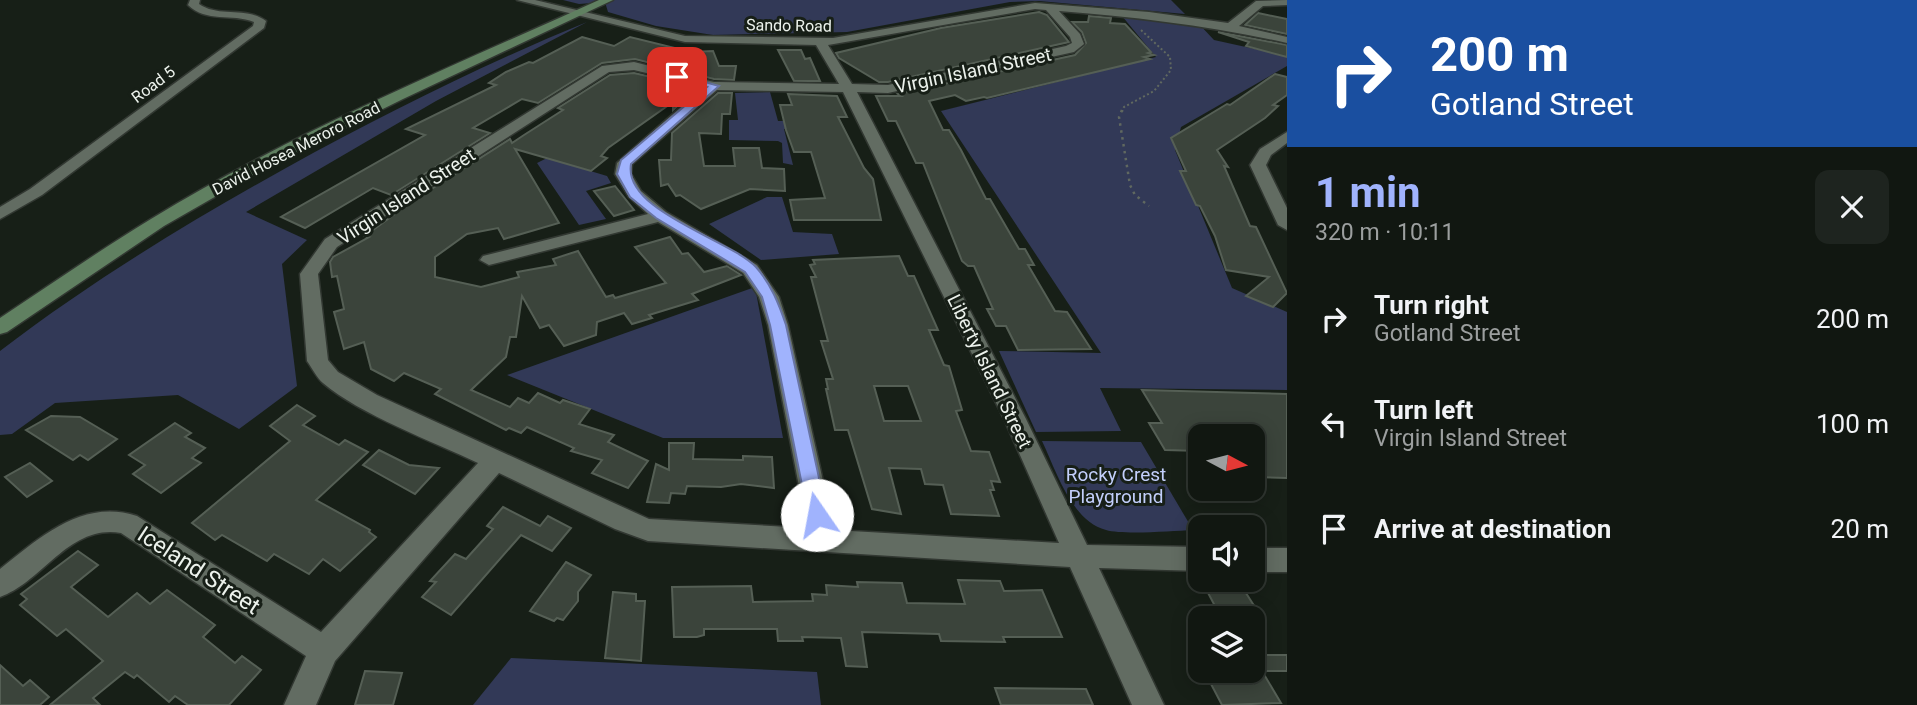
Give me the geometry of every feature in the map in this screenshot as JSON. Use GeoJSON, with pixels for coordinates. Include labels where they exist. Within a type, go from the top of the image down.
{"type":"FeatureCollection","features":[{"type":"Feature","properties":{"kind":"main road","name":"David Hosea Meroro Road"},"geometry":{"type":"LineString","coordinates":[[0,327],[158,222],[267,161],[398,96],[608,0]]}},
{"type":"Feature","properties":{"kind":"street","name":"Road 5"},"geometry":{"type":"LineString","coordinates":[[0,214],[36,192],[258,28],[260,21],[253,17],[207,13],[193,5],[195,0]]}},
{"type":"Feature","properties":{"kind":"street","name":"Sando Road"},"geometry":{"type":"LineString","coordinates":[[522,0],[673,38],[821,43],[849,41],[1021,8],[1049,6],[1149,15],[1230,27],[1287,40]]}},
{"type":"Feature","properties":{"kind":"street"},"geometry":{"type":"LineString","coordinates":[[1230,27],[1260,3],[1287,2]]}},
{"type":"Feature","properties":{"kind":"street","name":"Virgin Island Street"},"geometry":{"type":"LineString","coordinates":[[1049,6],[1076,36],[1078,44],[1070,49],[888,89],[714,86],[634,66],[606,69],[338,237],[321,255],[309,274],[317,362],[330,377],[369,401],[648,530],[1077,556],[1188,559]]}},
{"type":"Feature","properties":{"kind":"street","name":"Liberty Island Street"},"geometry":{"type":"LineString","coordinates":[[821,43],[849,90],[1015,419],[1148,705]]}},
{"type":"Feature","properties":{"kind":"street"},"geometry":{"type":"LineString","coordinates":[[714,86],[625,163],[623,174],[627,184],[660,216],[750,269],[769,297],[778,325],[823,542]]}},
{"type":"Feature","properties":{"kind":"street"},"geometry":{"type":"LineString","coordinates":[[1287,136],[1265,152],[1258,165],[1287,225]]}},
{"type":"Feature","properties":{"kind":"street"},"geometry":{"type":"LineString","coordinates":[[489,260],[660,216]]}},
{"type":"Feature","properties":{"kind":"street"},"geometry":{"type":"LineString","coordinates":[[300,705],[324,651],[496,460]]}},
{"type":"Feature","properties":{"kind":"street","name":"Iceland Street"},"geometry":{"type":"LineString","coordinates":[[0,585],[61,540],[82,528],[98,521],[116,522],[136,528],[324,651]]}},
{"type":"Feature","properties":{"kind":"street"},"geometry":{"type":"LineString","coordinates":[[1265,560],[1287,560]]}},
{"type":"Feature","properties":{"kind":"path"},"geometry":{"type":"LineString","coordinates":[[1149,15],[1135,21],[1136,25],[1170,57],[1171,70],[1154,91],[1125,107],[1119,117],[1130,185],[1135,195],[1149,206]]}},
{"type":"Feature","properties":{"kind":"green space"},"geometry":{"type":"Polygon","coordinates":[[[563,0],[1171,0],[1185,14],[1039,1],[1010,2],[847,32],[713,35],[656,26],[608,12],[605,2],[579,4],[563,0]]]}},
{"type":"Feature","properties":{"kind":"green space"},"geometry":{"type":"Polygon","coordinates":[[[1122,16],[1198,23],[1214,40],[1287,56],[1287,66],[1181,127],[1175,150],[1232,288],[1287,312],[1287,390],[1100,388],[1121,431],[1036,432],[999,351],[1101,353],[941,111],[1156,57],[1122,16]]]}},
{"type":"Feature","properties":{"kind":"green space"},"geometry":{"type":"Polygon","coordinates":[[[587,22],[436,101],[246,212],[307,240],[282,264],[297,386],[239,429],[178,395],[55,403],[12,434],[0,435],[0,351],[69,301],[176,232],[323,148],[472,72],[587,22]]]}},
{"type":"Feature","properties":{"kind":"green space"},"geometry":{"type":"Polygon","coordinates":[[[770,92],[778,121],[793,121],[796,128],[784,129],[793,165],[783,163],[782,143],[778,141],[729,140],[729,120],[738,120],[735,93],[770,92]]]}},
{"type":"Feature","properties":{"kind":"green space"},"geometry":{"type":"Polygon","coordinates":[[[547,158],[607,176],[611,183],[586,191],[606,219],[579,225],[537,163],[547,158]]]}},
{"type":"Feature","properties":{"kind":"green space"},"geometry":{"type":"Polygon","coordinates":[[[767,197],[782,197],[793,232],[832,234],[839,254],[761,260],[709,224],[767,197]]]}},
{"type":"Feature","properties":{"kind":"green space"},"geometry":{"type":"Polygon","coordinates":[[[755,287],[783,438],[663,438],[507,375],[755,287]]]}},
{"type":"Feature","properties":{"kind":"green space","name":"Rocky Crest Playground"},"geometry":{"type":"Polygon","coordinates":[[[1042,441],[1141,442],[1188,522],[1188,530],[1106,530],[1083,516],[1059,480],[1042,441]]]}},
{"type":"Feature","properties":{"kind":"green space"},"geometry":{"type":"Polygon","coordinates":[[[511,658],[817,672],[821,705],[473,705],[511,658]]]}},
{"type":"Feature","properties":{"kind":"building"},"geometry":{"type":"Polygon","coordinates":[[[1039,12],[1047,15],[1069,42],[888,82],[879,82],[839,58],[836,53],[941,28],[1039,12]]]}},
{"type":"Feature","properties":{"kind":"building"},"geometry":{"type":"Polygon","coordinates":[[[1258,13],[1287,19],[1287,34],[1245,25],[1258,13]]]}},
{"type":"Feature","properties":{"kind":"building"},"geometry":{"type":"Polygon","coordinates":[[[1089,16],[1111,18],[1110,23],[1125,24],[1151,52],[1148,53],[1154,55],[1144,57],[1150,59],[987,98],[966,101],[955,95],[929,101],[943,130],[949,130],[961,150],[986,199],[990,199],[1019,249],[1025,249],[1034,265],[1028,265],[1055,311],[1067,312],[1091,349],[1018,350],[1006,326],[996,326],[987,309],[993,309],[974,266],[968,266],[962,261],[923,163],[916,163],[896,121],[888,121],[876,96],[901,96],[898,94],[1075,55],[1086,43],[1082,32],[1072,22],[1088,22],[1089,16]]]}},
{"type":"Feature","properties":{"kind":"building"},"geometry":{"type":"Polygon","coordinates":[[[1218,32],[1287,45],[1287,57],[1246,46],[1249,42],[1218,32]]]}},
{"type":"Feature","properties":{"kind":"building"},"geometry":{"type":"Polygon","coordinates":[[[582,37],[614,46],[630,37],[691,52],[713,51],[719,66],[736,66],[734,80],[714,79],[635,59],[602,63],[538,103],[522,99],[473,128],[490,133],[391,195],[373,188],[305,228],[281,217],[425,135],[406,129],[496,85],[489,83],[506,72],[529,62],[533,63],[582,37]]]}},
{"type":"Feature","properties":{"kind":"building"},"geometry":{"type":"Polygon","coordinates":[[[778,50],[801,50],[805,59],[810,58],[820,81],[794,81],[778,50]]]}},
{"type":"Feature","properties":{"kind":"building"},"geometry":{"type":"Polygon","coordinates":[[[634,73],[698,88],[673,110],[673,102],[608,148],[601,156],[607,158],[591,171],[515,149],[559,223],[504,239],[498,228],[467,234],[435,257],[435,277],[481,287],[519,277],[517,272],[556,265],[553,259],[578,251],[606,297],[613,295],[615,298],[666,283],[635,247],[670,237],[682,254],[688,253],[704,272],[727,266],[741,275],[692,294],[698,300],[649,315],[652,318],[632,324],[624,313],[597,322],[596,335],[564,346],[549,325],[540,328],[522,296],[516,337],[510,337],[506,357],[471,390],[510,407],[518,398],[529,403],[538,393],[560,403],[563,400],[590,409],[579,424],[614,435],[608,442],[648,461],[628,488],[592,473],[602,460],[571,451],[574,448],[527,427],[521,433],[509,428],[506,430],[435,394],[441,389],[404,373],[394,381],[371,369],[364,342],[344,349],[334,312],[344,309],[337,276],[332,277],[330,262],[333,257],[369,237],[365,236],[411,202],[510,139],[512,143],[563,110],[558,108],[610,75],[634,73]]]}},
{"type":"Feature","properties":{"kind":"building"},"geometry":{"type":"Polygon","coordinates":[[[1275,74],[1287,77],[1287,95],[1273,105],[1278,106],[1265,118],[1217,150],[1228,167],[1224,166],[1250,226],[1256,227],[1287,293],[1273,307],[1246,296],[1269,277],[1226,270],[1215,236],[1180,171],[1186,171],[1171,138],[1227,104],[1230,105],[1275,74]]]}},
{"type":"Feature","properties":{"kind":"building"},"geometry":{"type":"Polygon","coordinates":[[[718,93],[732,93],[730,114],[722,114],[721,134],[699,133],[704,166],[735,166],[733,148],[759,148],[762,168],[784,169],[785,191],[750,189],[701,209],[680,195],[676,196],[668,184],[661,186],[659,160],[671,160],[672,133],[718,93]]]}},
{"type":"Feature","properties":{"kind":"building"},"geometry":{"type":"Polygon","coordinates":[[[788,94],[837,96],[847,117],[838,117],[864,168],[873,179],[881,220],[794,220],[790,200],[825,198],[811,152],[794,152],[786,130],[780,105],[792,105],[788,94]]]}},
{"type":"Feature","properties":{"kind":"building"},"geometry":{"type":"Polygon","coordinates":[[[615,186],[634,210],[614,216],[594,191],[615,186]]]}},
{"type":"Feature","properties":{"kind":"building"},"geometry":{"type":"Polygon","coordinates":[[[899,256],[908,276],[914,276],[938,330],[929,330],[944,365],[949,366],[962,410],[956,411],[971,451],[989,452],[1000,482],[991,481],[994,490],[990,490],[999,516],[951,514],[943,485],[925,484],[921,469],[889,468],[901,514],[872,509],[848,430],[835,430],[826,389],[826,379],[833,379],[821,341],[828,341],[811,277],[816,277],[810,265],[815,264],[813,260],[899,256]],[[874,386],[884,421],[921,421],[908,386],[874,386]]]}},
{"type":"Feature","properties":{"kind":"building"},"geometry":{"type":"Polygon","coordinates":[[[1142,390],[1287,394],[1287,478],[1265,477],[1265,424],[1188,424],[1188,451],[1165,450],[1149,423],[1162,423],[1142,390]]]}},
{"type":"Feature","properties":{"kind":"building"},"geometry":{"type":"Polygon","coordinates":[[[297,405],[315,416],[303,425],[339,445],[345,440],[368,452],[316,500],[370,530],[376,537],[340,571],[323,559],[309,574],[274,554],[267,561],[222,535],[215,540],[192,523],[290,441],[270,426],[297,405]]]}},
{"type":"Feature","properties":{"kind":"building"},"geometry":{"type":"Polygon","coordinates":[[[51,416],[80,417],[117,439],[88,460],[80,455],[73,460],[26,430],[51,416]]]}},
{"type":"Feature","properties":{"kind":"building"},"geometry":{"type":"Polygon","coordinates":[[[175,423],[191,433],[185,437],[205,448],[192,458],[201,463],[161,493],[133,474],[145,465],[129,455],[175,423]]]}},
{"type":"Feature","properties":{"kind":"building"},"geometry":{"type":"Polygon","coordinates":[[[669,443],[694,443],[693,459],[743,460],[743,456],[772,457],[774,488],[741,484],[721,487],[687,486],[685,494],[671,493],[669,503],[647,502],[656,464],[669,470],[669,443]]]}},
{"type":"Feature","properties":{"kind":"building"},"geometry":{"type":"Polygon","coordinates":[[[379,450],[409,465],[439,468],[415,494],[363,465],[379,450]]]}},
{"type":"Feature","properties":{"kind":"building"},"geometry":{"type":"Polygon","coordinates":[[[30,463],[52,481],[27,497],[5,477],[30,463]]]}},
{"type":"Feature","properties":{"kind":"building"},"geometry":{"type":"Polygon","coordinates":[[[503,507],[540,526],[548,516],[571,528],[552,551],[521,535],[451,615],[422,597],[436,582],[430,581],[455,554],[466,559],[493,529],[487,526],[503,507]]]}},
{"type":"Feature","properties":{"kind":"building"},"geometry":{"type":"Polygon","coordinates":[[[78,551],[98,565],[71,587],[108,617],[137,593],[150,604],[167,590],[215,625],[203,637],[235,663],[242,656],[261,670],[229,705],[188,705],[175,696],[169,702],[137,675],[134,678],[125,672],[93,698],[100,705],[50,705],[103,661],[66,629],[57,636],[20,605],[27,599],[21,594],[78,551]]]}},
{"type":"Feature","properties":{"kind":"building"},"geometry":{"type":"Polygon","coordinates":[[[566,562],[591,575],[578,592],[578,601],[563,620],[557,618],[554,621],[530,611],[566,562]]]}},
{"type":"Feature","properties":{"kind":"building"},"geometry":{"type":"Polygon","coordinates":[[[958,580],[1000,581],[1004,591],[1042,590],[1062,637],[1003,637],[1005,642],[941,641],[939,634],[862,632],[867,667],[846,666],[841,638],[802,637],[803,641],[778,641],[777,629],[704,629],[704,635],[697,637],[674,637],[672,587],[751,586],[753,602],[813,601],[812,594],[827,595],[826,585],[858,587],[857,582],[902,583],[907,603],[965,604],[958,580]]]}},
{"type":"Feature","properties":{"kind":"building"},"geometry":{"type":"Polygon","coordinates":[[[613,592],[636,594],[636,601],[645,601],[641,661],[605,658],[613,592]]]}},
{"type":"Feature","properties":{"kind":"building"},"geometry":{"type":"Polygon","coordinates":[[[1208,592],[1245,592],[1254,606],[1215,606],[1208,592]]]}},
{"type":"Feature","properties":{"kind":"building"},"geometry":{"type":"Polygon","coordinates":[[[1265,655],[1287,655],[1287,671],[1265,671],[1265,655]]]}},
{"type":"Feature","properties":{"kind":"building"},"geometry":{"type":"Polygon","coordinates":[[[0,665],[23,686],[30,680],[49,697],[40,705],[0,705],[0,665]]]}},
{"type":"Feature","properties":{"kind":"building"},"geometry":{"type":"Polygon","coordinates":[[[365,671],[402,673],[393,705],[355,705],[365,671]]]}},
{"type":"Feature","properties":{"kind":"building"},"geometry":{"type":"Polygon","coordinates":[[[1265,676],[1281,703],[1222,705],[1211,683],[1232,683],[1265,683],[1265,676]]]}},
{"type":"Feature","properties":{"kind":"building"},"geometry":{"type":"Polygon","coordinates":[[[995,688],[1086,689],[1093,705],[1001,705],[995,688]]]}},
{"type":"Feature","properties":{"kind":"route"},"geometry":{"type":"LineString","coordinates":[[677,77],[714,86],[625,163],[623,174],[635,194],[660,216],[750,269],[769,297],[778,325],[817,515]]}}]}
